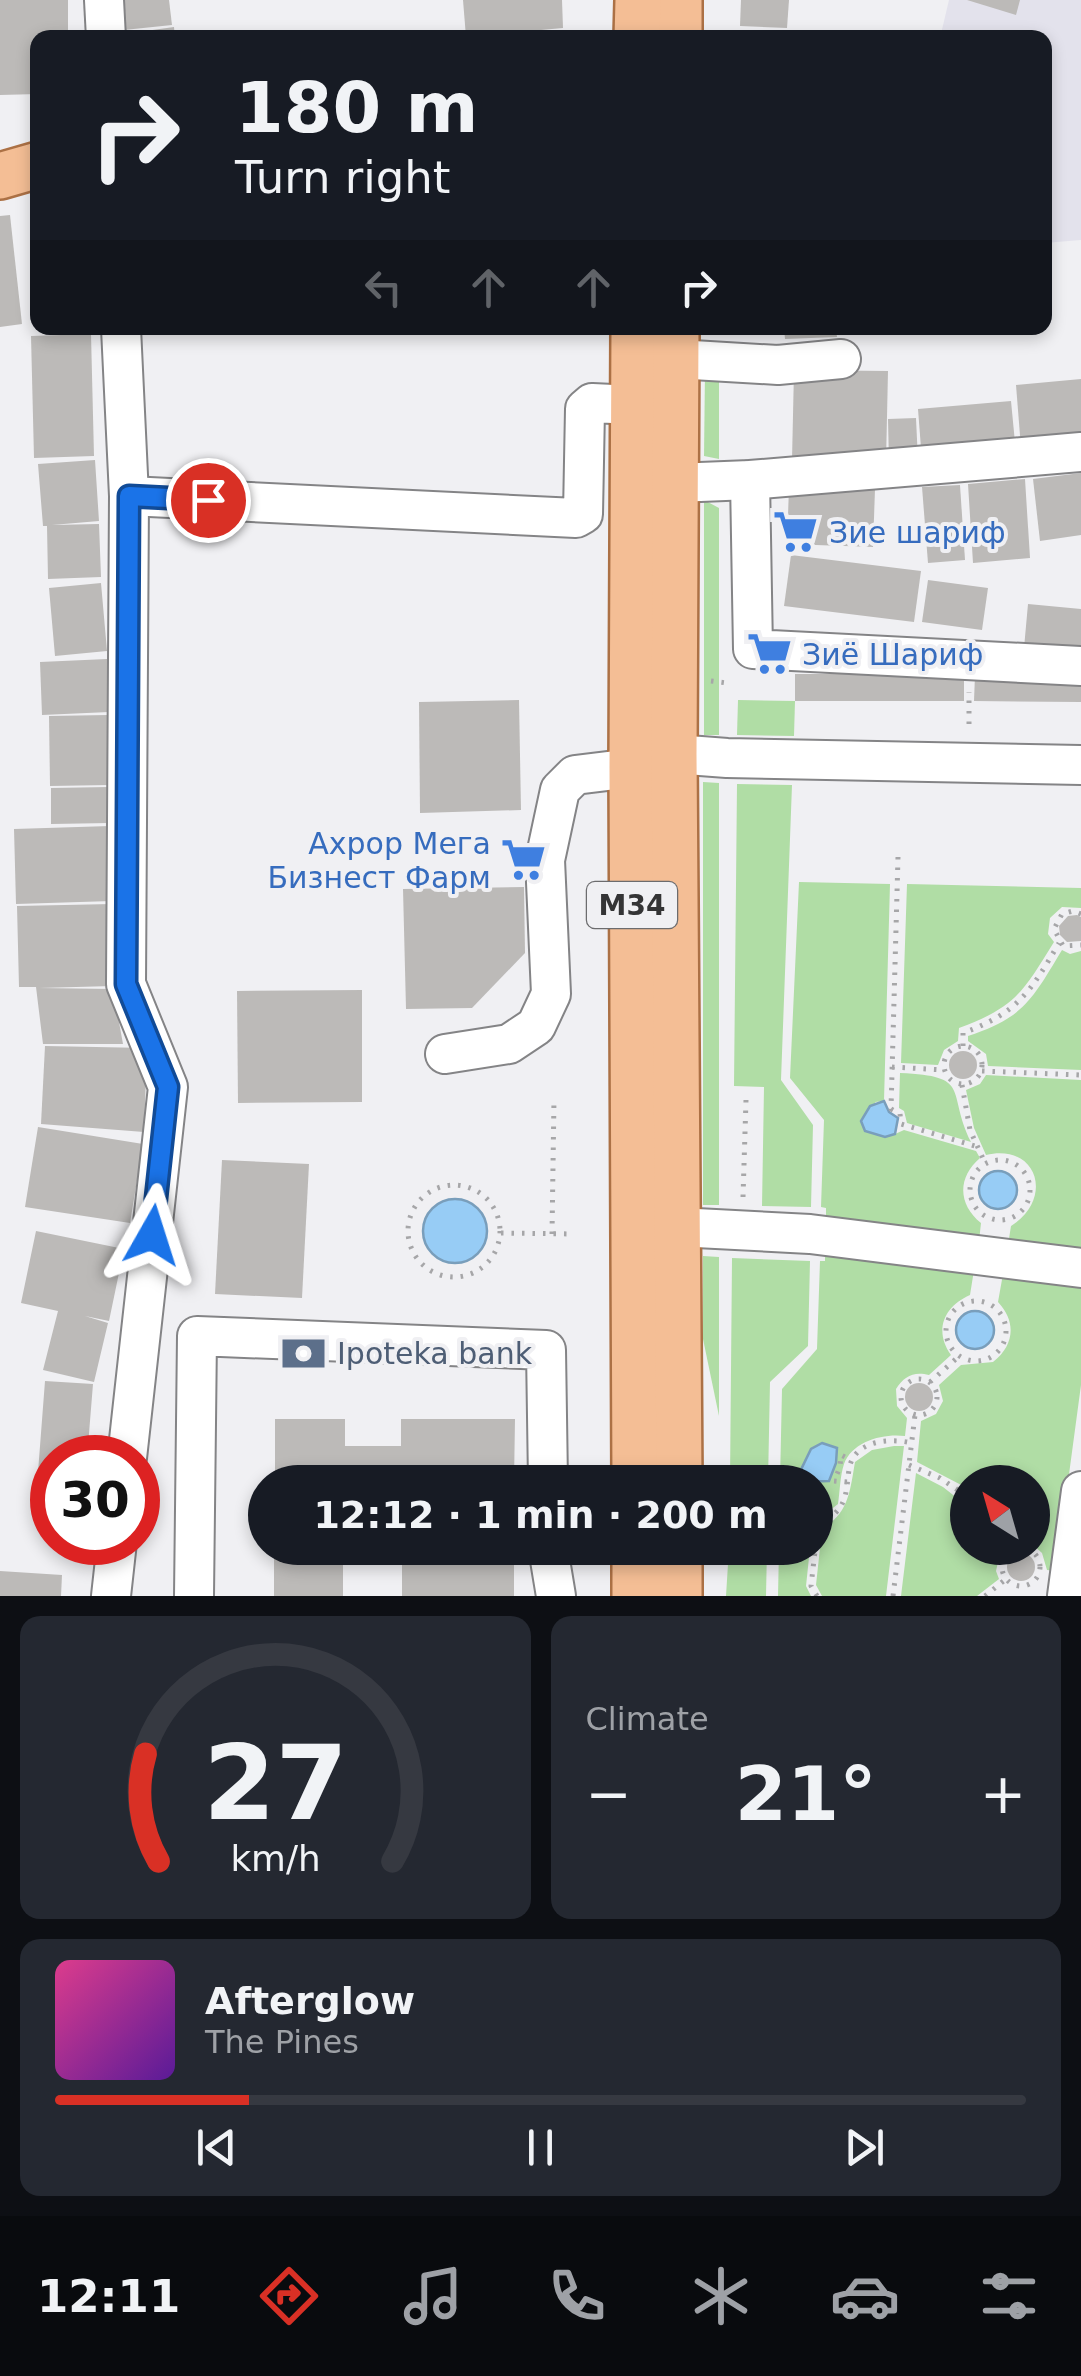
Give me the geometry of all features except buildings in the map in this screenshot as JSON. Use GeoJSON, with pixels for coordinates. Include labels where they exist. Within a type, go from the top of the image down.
{"type":"FeatureCollection","features":[{"type":"Feature","properties":{"kind":"main road"},"geometry":{"type":"LineString","coordinates":[[637,30],[638,0]]}},
{"type":"Feature","properties":{"kind":"main road"},"geometry":{"type":"LineString","coordinates":[[679,0],[679,30]]}},
{"type":"Feature","properties":{"kind":"main road"},"geometry":{"type":"LineString","coordinates":[[0,176],[30,168]]}},
{"type":"Feature","properties":{"kind":"main road","name":"M34"},"geometry":{"type":"LineString","coordinates":[[634,335],[635,1465]]}},
{"type":"Feature","properties":{"kind":"main road","name":"M34"},"geometry":{"type":"LineString","coordinates":[[676,343],[674,754],[680,1465]]}},
{"type":"Feature","properties":{"kind":"main road"},"geometry":{"type":"LineString","coordinates":[[635,1565],[635,1596]]}},
{"type":"Feature","properties":{"kind":"main road"},"geometry":{"type":"LineString","coordinates":[[680,1565],[680,1596]]}},
{"type":"Feature","properties":{"kind":"street"},"geometry":{"type":"LineString","coordinates":[[104,0],[106,30]]}},
{"type":"Feature","properties":{"kind":"street"},"geometry":{"type":"LineString","coordinates":[[121,335],[129,496],[126,984],[168,1087],[130,1435]]}},
{"type":"Feature","properties":{"kind":"street"},"geometry":{"type":"LineString","coordinates":[[676,343],[778,365],[841,360]]}},
{"type":"Feature","properties":{"kind":"street"},"geometry":{"type":"LineString","coordinates":[[129,496],[576,518],[583,514],[586,407],[592,403],[634,405]]}},
{"type":"Feature","properties":{"kind":"street"},"geometry":{"type":"LineString","coordinates":[[674,482],[750,480],[1081,452]]}},
{"type":"Feature","properties":{"kind":"street"},"geometry":{"type":"LineString","coordinates":[[750,480],[753,649],[1081,666]]}},
{"type":"Feature","properties":{"kind":"street"},"geometry":{"type":"LineString","coordinates":[[674,754],[1081,765]]}},
{"type":"Feature","properties":{"kind":"street"},"geometry":{"type":"LineString","coordinates":[[445,1054],[509,1044],[536,1026],[551,994],[545,860],[560,790],[575,775],[632,768]]}},
{"type":"Feature","properties":{"kind":"street"},"geometry":{"type":"LineString","coordinates":[[677,1227],[810,1234],[1081,1268]]}},
{"type":"Feature","properties":{"kind":"street"},"geometry":{"type":"LineString","coordinates":[[194,1596],[196,1336],[546,1350],[548,1465]]}},
{"type":"Feature","properties":{"kind":"street"},"geometry":{"type":"LineString","coordinates":[[1072,1582],[1081,1491]]}},
{"type":"Feature","properties":{"kind":"street"},"geometry":{"type":"LineString","coordinates":[[111,1596],[114,1565]]}},
{"type":"Feature","properties":{"kind":"street"},"geometry":{"type":"LineString","coordinates":[[551,1565],[556,1596]]}},
{"type":"Feature","properties":{"kind":"path"},"geometry":{"type":"LineString","coordinates":[[898,857],[891,1109],[900,1114],[901,1124],[978,1147]]}},
{"type":"Feature","properties":{"kind":"path"},"geometry":{"type":"LineString","coordinates":[[1081,914],[1067,912],[1057,918],[1054,929],[1059,943],[1066,947],[1081,946]]}},
{"type":"Feature","properties":{"kind":"path"},"geometry":{"type":"LineString","coordinates":[[963,1046],[964,1032],[1000,1017],[1030,993],[1059,943]]}},
{"type":"Feature","properties":{"kind":"path"},"geometry":{"type":"LineString","coordinates":[[963,1046],[977,1052],[982,1071],[975,1081],[962,1085],[951,1081],[944,1070],[949,1052],[963,1046]]}},
{"type":"Feature","properties":{"kind":"path"},"geometry":{"type":"LineString","coordinates":[[892,1067],[944,1070]]}},
{"type":"Feature","properties":{"kind":"path"},"geometry":{"type":"LineString","coordinates":[[982,1071],[1081,1075]]}},
{"type":"Feature","properties":{"kind":"path"},"geometry":{"type":"LineString","coordinates":[[962,1085],[970,1130],[986,1163]]}},
{"type":"Feature","properties":{"kind":"path"},"geometry":{"type":"LineString","coordinates":[[552,1234],[554,1099]]}},
{"type":"Feature","properties":{"kind":"path"},"geometry":{"type":"LineString","coordinates":[[743,1204],[746,1100]]}},
{"type":"Feature","properties":{"kind":"path"},"geometry":{"type":"LineString","coordinates":[[1008,1161],[1024,1172],[1030,1190],[1024,1208],[1016,1214],[998,1220],[973,1204],[970,1185],[986,1163],[1008,1161]]}},
{"type":"Feature","properties":{"kind":"path"},"geometry":{"type":"LineString","coordinates":[[451,1184],[466,1186],[492,1203],[499,1218],[500,1234],[488,1263],[461,1278],[430,1271],[418,1261],[407,1234],[414,1206],[424,1195],[451,1184]]}},
{"type":"Feature","properties":{"kind":"path"},"geometry":{"type":"LineString","coordinates":[[500,1234],[574,1234]]}},
{"type":"Feature","properties":{"kind":"path"},"geometry":{"type":"LineString","coordinates":[[930,1382],[959,1356],[984,1359],[1000,1349],[1005,1321],[993,1306],[965,1303],[950,1316],[947,1335],[959,1356]]}},
{"type":"Feature","properties":{"kind":"path"},"geometry":{"type":"LineString","coordinates":[[916,1379],[930,1382],[937,1395],[934,1406],[925,1414],[915,1415],[904,1407],[902,1390],[916,1379]]}},
{"type":"Feature","properties":{"kind":"path"},"geometry":{"type":"LineString","coordinates":[[893,1596],[915,1415]]}},
{"type":"Feature","properties":{"kind":"path"},"geometry":{"type":"LineString","coordinates":[[817,1596],[811,1586],[818,1526],[844,1503],[851,1460],[869,1445],[898,1440],[912,1443]]}},
{"type":"Feature","properties":{"kind":"path"},"geometry":{"type":"LineString","coordinates":[[847,1482],[834,1480],[841,1455],[851,1460]]}},
{"type":"Feature","properties":{"kind":"path"},"geometry":{"type":"LineString","coordinates":[[909,1465],[950,1484]]}},
{"type":"Feature","properties":{"kind":"path"},"geometry":{"type":"LineString","coordinates":[[1002,1565],[1006,1579],[1019,1586],[1031,1583],[1039,1565]]}},
{"type":"Feature","properties":{"kind":"path"},"geometry":{"type":"LineString","coordinates":[[985,1596],[1006,1579]]}},
{"type":"Feature","properties":{"kind":"shaded area"},"geometry":{"type":"Polygon","coordinates":[[[949,0],[1081,0],[1081,240],[1052,242],[1052,30],[942,30],[949,0]]]}},
{"type":"Feature","properties":{"kind":"green space"},"geometry":{"type":"Polygon","coordinates":[[[705,371],[719,376],[719,459],[704,456],[705,371]]]}},
{"type":"Feature","properties":{"kind":"green space"},"geometry":{"type":"Polygon","coordinates":[[[704,500],[719,508],[719,735],[704,735],[704,500]]]}},
{"type":"Feature","properties":{"kind":"green space"},"geometry":{"type":"Polygon","coordinates":[[[738,700],[795,701],[794,736],[737,735],[738,700]]]}},
{"type":"Feature","properties":{"kind":"green space"},"geometry":{"type":"Polygon","coordinates":[[[703,782],[719,783],[719,1205],[703,1205],[703,782]]]}},
{"type":"Feature","properties":{"kind":"green space"},"geometry":{"type":"Polygon","coordinates":[[[737,784],[792,785],[781,1080],[813,1125],[811,1207],[762,1206],[764,1087],[734,1086],[737,784]]]}},
{"type":"Feature","properties":{"kind":"green space"},"geometry":{"type":"Polygon","coordinates":[[[799,882],[890,884],[884,1101],[875,1102],[895,1134],[904,1130],[976,1151],[980,1158],[967,1174],[963,1191],[968,1208],[981,1223],[979,1241],[826,1223],[826,1208],[821,1207],[824,1120],[790,1078],[799,882]]]}},
{"type":"Feature","properties":{"kind":"green space"},"geometry":{"type":"Polygon","coordinates":[[[907,884],[1081,888],[1081,908],[1062,907],[1050,918],[1048,934],[1054,942],[1025,986],[994,1013],[959,1028],[958,1041],[944,1050],[938,1065],[901,1063],[907,884]]]}},
{"type":"Feature","properties":{"kind":"green space"},"geometry":{"type":"Polygon","coordinates":[[[1062,950],[1070,954],[1081,951],[1081,1070],[988,1066],[986,1054],[968,1041],[968,1036],[1015,1014],[1043,981],[1062,950]]]}},
{"type":"Feature","properties":{"kind":"green space"},"geometry":{"type":"Polygon","coordinates":[[[900,1073],[948,1083],[954,1090],[971,1142],[907,1123],[899,1108],[900,1073]]]}},
{"type":"Feature","properties":{"kind":"green space"},"geometry":{"type":"Polygon","coordinates":[[[986,1075],[1081,1080],[1081,1254],[1008,1245],[1011,1226],[1025,1214],[1036,1188],[1028,1165],[1018,1157],[1004,1153],[986,1155],[974,1128],[966,1090],[980,1084],[986,1075]]]}},
{"type":"Feature","properties":{"kind":"green space"},"geometry":{"type":"Polygon","coordinates":[[[825,1250],[974,1270],[970,1295],[953,1306],[944,1320],[943,1337],[951,1355],[929,1375],[910,1376],[896,1389],[897,1406],[907,1418],[905,1436],[879,1437],[854,1450],[844,1464],[838,1504],[833,1508],[833,1465],[780,1465],[782,1389],[817,1349],[820,1261],[825,1261],[825,1250]]]}},
{"type":"Feature","properties":{"kind":"green space"},"geometry":{"type":"Polygon","coordinates":[[[703,1256],[719,1257],[719,1416],[703,1339],[703,1256]]]}},
{"type":"Feature","properties":{"kind":"green space"},"geometry":{"type":"Polygon","coordinates":[[[732,1258],[810,1261],[808,1346],[770,1382],[768,1465],[730,1465],[732,1258]]]}},
{"type":"Feature","properties":{"kind":"green space"},"geometry":{"type":"Polygon","coordinates":[[[1003,1274],[1081,1284],[1081,1385],[1056,1571],[1047,1570],[1046,1565],[1050,1565],[1050,1465],[950,1465],[950,1479],[917,1462],[921,1421],[936,1414],[943,1401],[939,1385],[961,1365],[993,1362],[1005,1349],[1010,1326],[998,1302],[1003,1274]]]}},
{"type":"Feature","properties":{"kind":"green space"},"geometry":{"type":"Polygon","coordinates":[[[904,1446],[886,1596],[822,1596],[816,1585],[818,1565],[833,1565],[833,1521],[849,1492],[855,1462],[872,1450],[904,1446]]]}},
{"type":"Feature","properties":{"kind":"green space"},"geometry":{"type":"Polygon","coordinates":[[[916,1473],[950,1493],[950,1565],[997,1565],[999,1579],[977,1596],[901,1596],[916,1473]]]}},
{"type":"Feature","properties":{"kind":"green space"},"geometry":{"type":"Polygon","coordinates":[[[728,1565],[767,1565],[766,1596],[726,1596],[728,1565]]]}},
{"type":"Feature","properties":{"kind":"green space"},"geometry":{"type":"Polygon","coordinates":[[[779,1565],[808,1565],[806,1586],[811,1596],[778,1596],[779,1565]]]}},
{"type":"Feature","properties":{"kind":"water"},"geometry":{"type":"Polygon","coordinates":[[[884,1101],[889,1112],[898,1118],[895,1134],[885,1137],[865,1131],[861,1121],[870,1106],[884,1101]]]}},
{"type":"Feature","properties":{"kind":"water"},"geometry":{"type":"Polygon","coordinates":[[[998,1171],[1011,1177],[1017,1190],[1011,1203],[998,1209],[985,1203],[979,1190],[985,1177],[998,1171]]]}},
{"type":"Feature","properties":{"kind":"water"},"geometry":{"type":"Polygon","coordinates":[[[455,1199],[478,1208],[487,1231],[478,1254],[455,1263],[432,1254],[423,1231],[432,1208],[455,1199]]]}},
{"type":"Feature","properties":{"kind":"water"},"geometry":{"type":"Polygon","coordinates":[[[975,1311],[988,1317],[994,1330],[988,1343],[975,1349],[962,1343],[956,1330],[962,1317],[975,1311]]]}},
{"type":"Feature","properties":{"kind":"water"},"geometry":{"type":"Polygon","coordinates":[[[822,1443],[837,1448],[833,1471],[833,1465],[803,1465],[811,1449],[822,1443]]]}},
{"type":"Feature","properties":{"kind":"place","name":"Зие шариф"},"geometry":{"type":"Point","coordinates":[796,532]}},
{"type":"Feature","properties":{"kind":"place","name":"Зиё Шариф"},"geometry":{"type":"Point","coordinates":[769,654]}},
{"type":"Feature","properties":{"kind":"place","name":"Ахрор Мега Бизнест Фарм"},"geometry":{"type":"Point","coordinates":[524,860]}},
{"type":"Feature","properties":{"kind":"place","name":"Ipoteka bank"},"geometry":{"type":"Point","coordinates":[304,1353]}},
{"type":"Feature","properties":{"kind":"route"},"geometry":{"type":"LineString","coordinates":[[152,1235],[168,1087],[126,984],[129,496],[208,500]]}}]}
